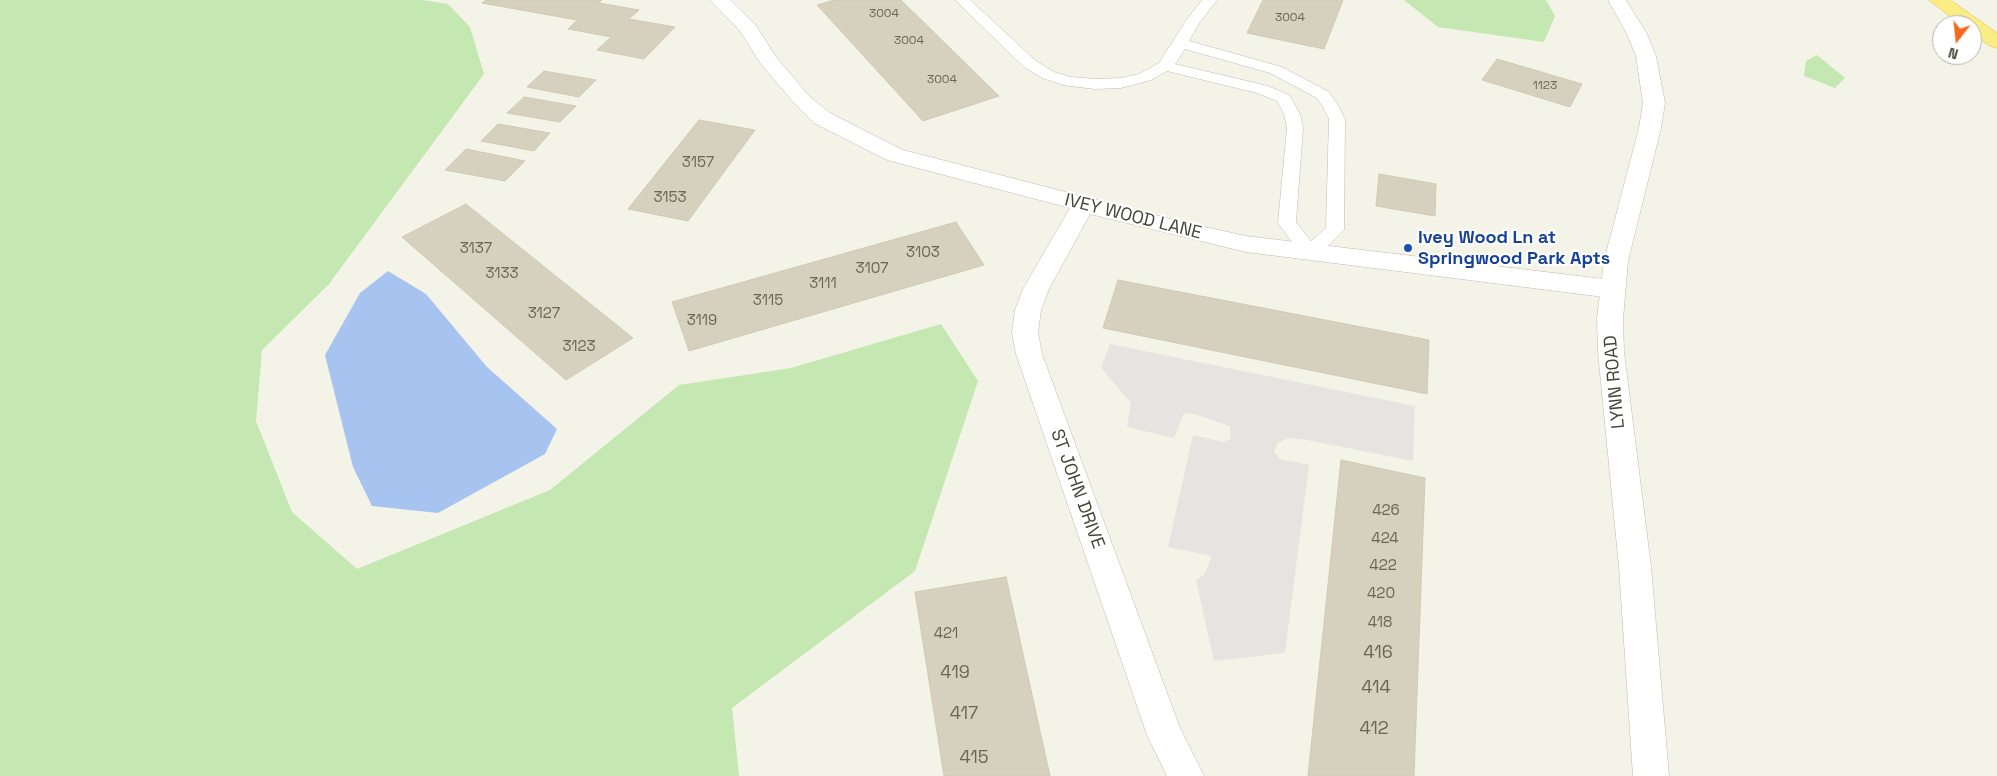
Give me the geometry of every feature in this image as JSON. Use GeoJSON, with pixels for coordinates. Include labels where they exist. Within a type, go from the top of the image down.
{"type":"FeatureCollection","features":[{"type":"Feature","properties":{"kind":"highway"},"geometry":{"type":"LineString","coordinates":[[1938,0],[1997,42]]}},
{"type":"Feature","properties":{"kind":"street","name":"IVEY WOOD LANE"},"geometry":{"type":"LineString","coordinates":[[719,0],[748,28],[768,60],[802,100],[822,118],[895,155],[1186,231],[1246,244],[1612,289]]}},
{"type":"Feature","properties":{"kind":"street","name":"LYNN ROAD"},"geometry":{"type":"LineString","coordinates":[[1617,0],[1637,34],[1646,56],[1654,103],[1650,128],[1616,261],[1612,289],[1611,352],[1635,567],[1651,776]]}},
{"type":"Feature","properties":{"kind":"street","name":"ST JOHN DRIVE"},"geometry":{"type":"LineString","coordinates":[[1084,204],[1036,289],[1028,310],[1026,339],[1029,354],[1165,735],[1186,776]]}},
{"type":"Feature","properties":{"kind":"lane"},"geometry":{"type":"LineString","coordinates":[[962,0],[1030,64],[1048,75],[1070,82],[1121,83],[1145,76],[1165,66],[1192,22],[1210,0]]}},
{"type":"Feature","properties":{"kind":"lane"},"geometry":{"type":"LineString","coordinates":[[1165,66],[1262,89],[1283,98],[1292,114],[1295,128],[1287,223],[1310,253],[1335,230],[1337,119],[1331,107],[1322,95],[1304,83],[1276,70],[1180,43]]}},
{"type":"Feature","properties":{"kind":"green space"},"geometry":{"type":"Polygon","coordinates":[[[0,0],[423,0],[448,4],[470,27],[484,74],[329,284],[262,350],[256,421],[292,512],[357,569],[550,490],[679,385],[791,368],[941,324],[978,381],[915,571],[732,708],[739,776],[0,776],[0,0]]]}},
{"type":"Feature","properties":{"kind":"green space"},"geometry":{"type":"Polygon","coordinates":[[[1404,0],[1546,0],[1555,16],[1544,42],[1438,27],[1404,0]]]}},
{"type":"Feature","properties":{"kind":"green space"},"geometry":{"type":"Polygon","coordinates":[[[1817,55],[1845,78],[1835,88],[1804,76],[1806,61],[1817,55]]]}},
{"type":"Feature","properties":{"kind":"shaded area"},"geometry":{"type":"Polygon","coordinates":[[[1110,344],[1415,406],[1413,461],[1307,440],[1289,438],[1277,443],[1274,452],[1280,459],[1309,465],[1285,653],[1214,661],[1196,580],[1204,575],[1212,556],[1168,547],[1193,435],[1223,442],[1231,439],[1230,426],[1194,414],[1184,413],[1174,438],[1127,427],[1131,403],[1101,368],[1110,344]]]}},
{"type":"Feature","properties":{"kind":"water"},"geometry":{"type":"Polygon","coordinates":[[[388,271],[426,294],[487,367],[557,429],[545,454],[438,513],[372,506],[353,467],[325,355],[360,293],[388,271]]]}},
{"type":"Feature","properties":{"kind":"building"},"geometry":{"type":"Polygon","coordinates":[[[486,0],[602,0],[599,3],[639,10],[629,19],[675,27],[644,59],[597,50],[611,37],[568,29],[577,20],[482,3],[486,0]]]}},
{"type":"Feature","properties":{"kind":"building"},"geometry":{"type":"Polygon","coordinates":[[[834,0],[901,0],[999,96],[923,121],[817,5],[834,0]]]}},
{"type":"Feature","properties":{"kind":"building"},"geometry":{"type":"Polygon","coordinates":[[[1263,0],[1343,0],[1324,49],[1247,33],[1263,0]]]}},
{"type":"Feature","properties":{"kind":"building"},"geometry":{"type":"Polygon","coordinates":[[[1497,59],[1582,84],[1570,107],[1482,80],[1497,59]]]}},
{"type":"Feature","properties":{"kind":"building"},"geometry":{"type":"Polygon","coordinates":[[[544,71],[596,80],[579,97],[527,87],[544,71]]]}},
{"type":"Feature","properties":{"kind":"building"},"geometry":{"type":"Polygon","coordinates":[[[524,97],[576,106],[560,122],[507,113],[524,97]]]}},
{"type":"Feature","properties":{"kind":"building"},"geometry":{"type":"Polygon","coordinates":[[[699,120],[755,130],[688,221],[628,209],[699,120]]]}},
{"type":"Feature","properties":{"kind":"building"},"geometry":{"type":"Polygon","coordinates":[[[498,124],[550,133],[534,151],[481,141],[498,124]]]}},
{"type":"Feature","properties":{"kind":"building"},"geometry":{"type":"Polygon","coordinates":[[[466,149],[525,161],[505,181],[445,170],[466,149]]]}},
{"type":"Feature","properties":{"kind":"building"},"geometry":{"type":"Polygon","coordinates":[[[1379,174],[1436,184],[1435,216],[1376,206],[1379,174]]]}},
{"type":"Feature","properties":{"kind":"building"},"geometry":{"type":"Polygon","coordinates":[[[466,204],[633,338],[566,380],[402,237],[466,204]]]}},
{"type":"Feature","properties":{"kind":"building"},"geometry":{"type":"Polygon","coordinates":[[[956,222],[984,265],[689,351],[672,302],[956,222]]]}},
{"type":"Feature","properties":{"kind":"building"},"geometry":{"type":"Polygon","coordinates":[[[1118,280],[1429,340],[1427,394],[1103,328],[1118,280]]]}},
{"type":"Feature","properties":{"kind":"building"},"geometry":{"type":"Polygon","coordinates":[[[1341,460],[1425,478],[1414,776],[1308,776],[1341,460]]]}},
{"type":"Feature","properties":{"kind":"building"},"geometry":{"type":"Polygon","coordinates":[[[1006,577],[1050,776],[944,776],[915,592],[1006,577]]]}},
{"type":"Feature","properties":{"kind":"place","name":"Ivey Wood Ln at Springwood Park Apts"},"geometry":{"type":"Point","coordinates":[1408,248]}}]}
